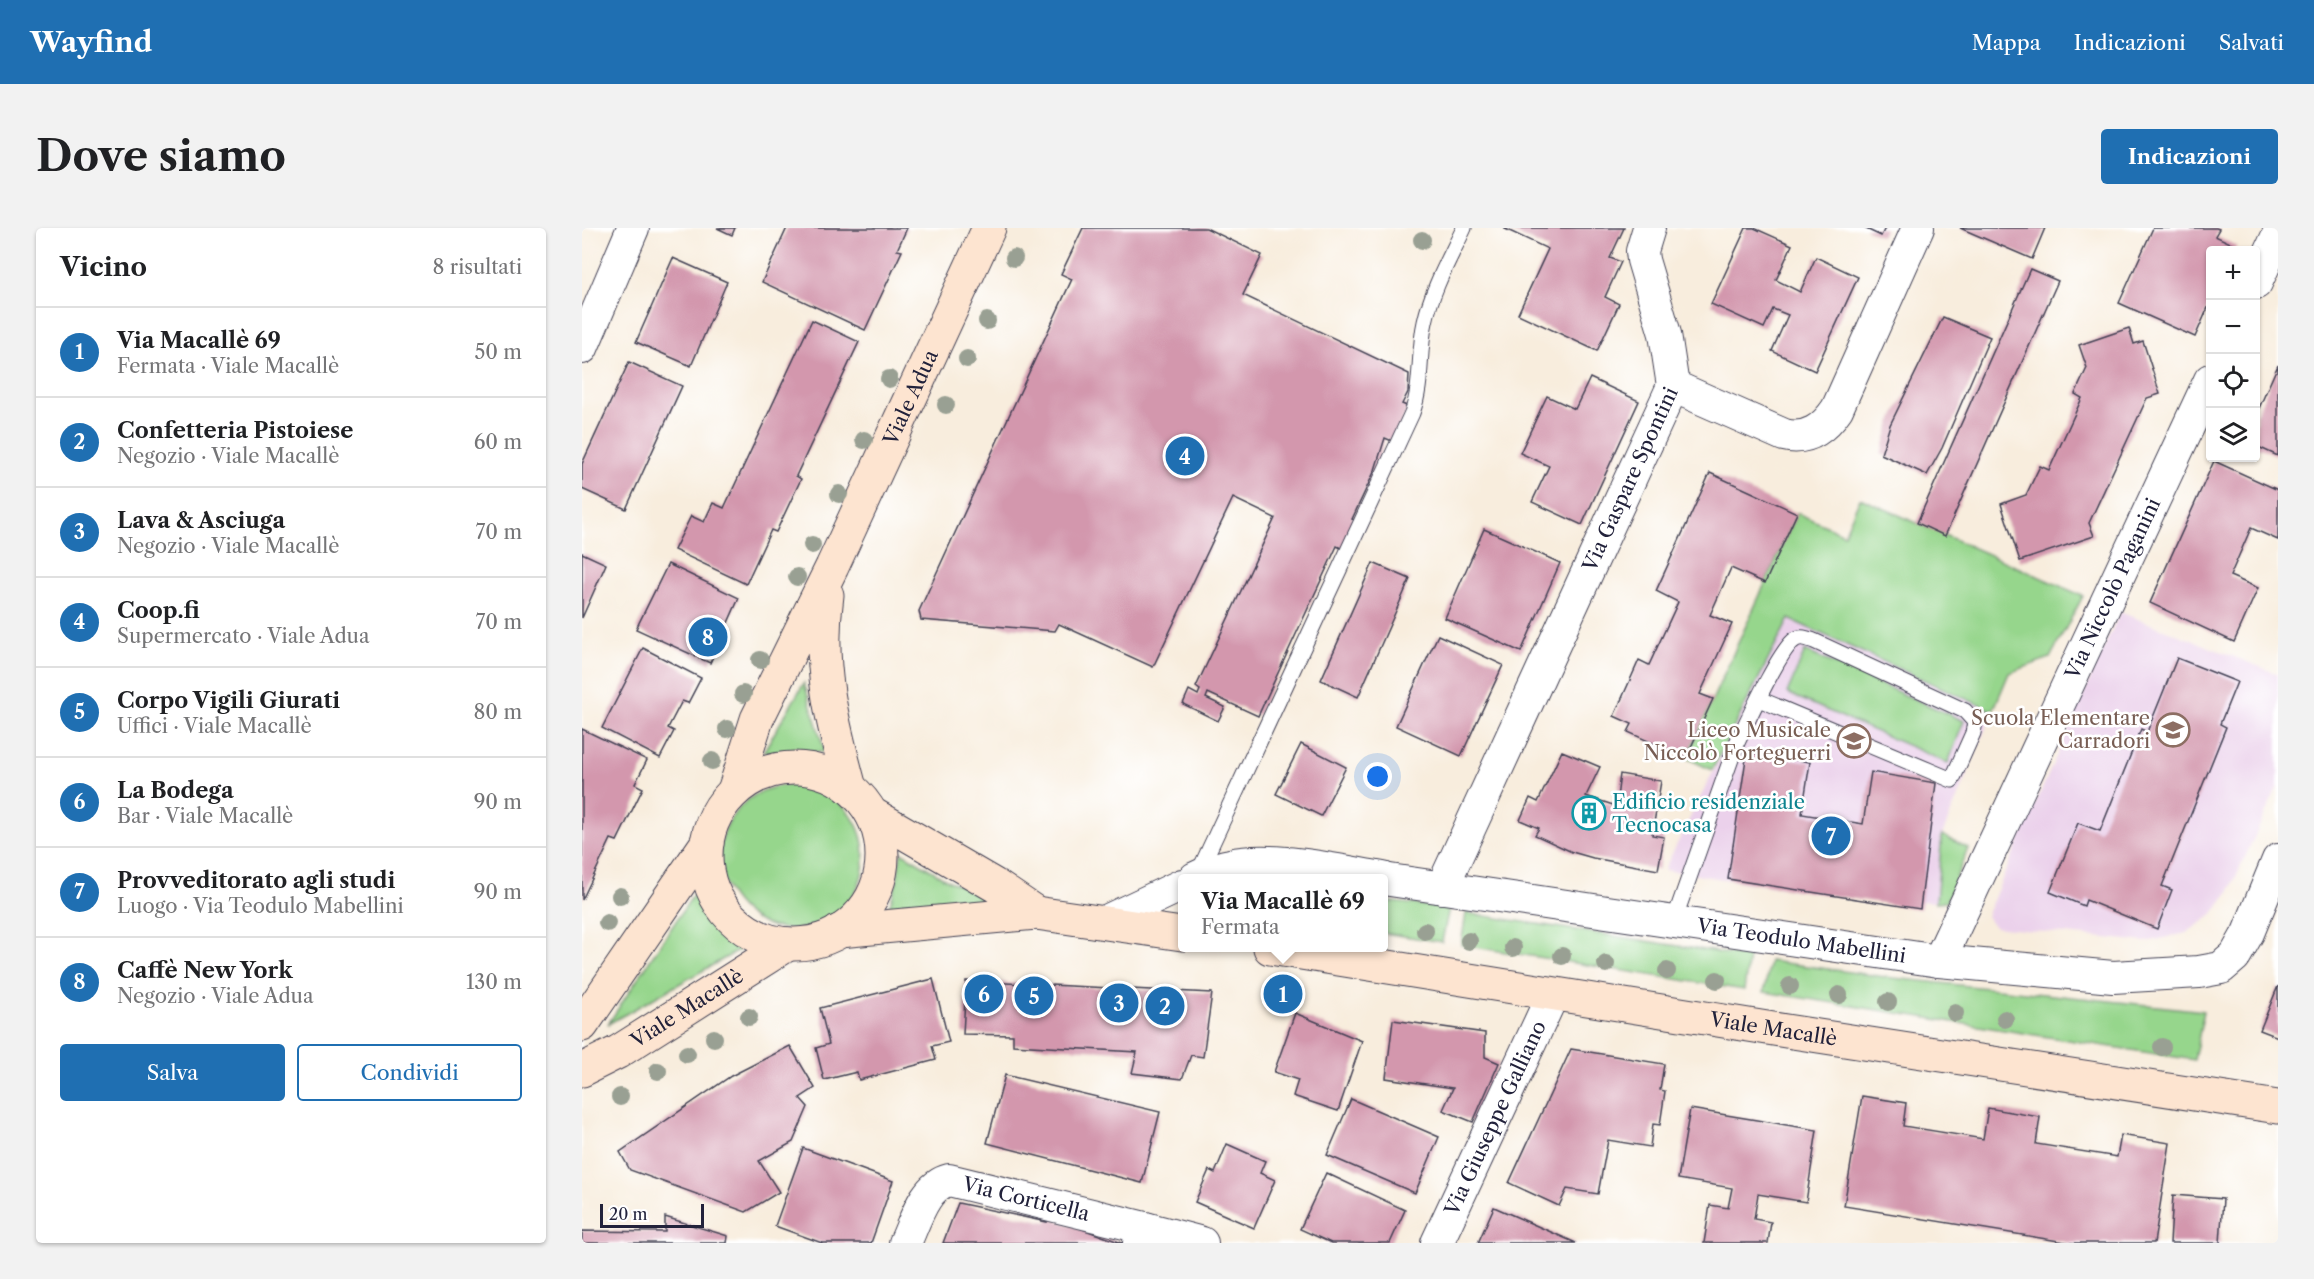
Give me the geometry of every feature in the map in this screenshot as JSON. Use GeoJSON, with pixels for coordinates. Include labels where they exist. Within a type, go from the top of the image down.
{"type":"FeatureCollection","features":[{"type":"Feature","properties":{"kind":"main road","name":"Viale Adua"},"geometry":{"type":"LineString","coordinates":[[734,791],[757,719],[832,567],[989,228]]}},
{"type":"Feature","properties":{"kind":"main road","name":"Viale Adua"},"geometry":{"type":"LineString","coordinates":[[832,567],[824,622],[824,670],[850,788]]}},
{"type":"Feature","properties":{"kind":"main road"},"geometry":{"type":"LineString","coordinates":[[582,1025],[707,843],[716,815],[734,791],[764,773],[791,768],[826,773],[850,788],[872,814],[988,881],[1036,913]]}},
{"type":"Feature","properties":{"kind":"main road"},"geometry":{"type":"LineString","coordinates":[[707,843],[710,880],[728,914],[745,929],[758,936],[788,944],[814,942],[839,931],[864,909],[879,879],[882,846],[872,814]]}},
{"type":"Feature","properties":{"kind":"main road"},"geometry":{"type":"LineString","coordinates":[[839,931],[1036,913],[1178,933]]}},
{"type":"Feature","properties":{"kind":"main road","name":"Viale Macallè"},"geometry":{"type":"LineString","coordinates":[[582,1070],[618,1052],[788,944]]}},
{"type":"Feature","properties":{"kind":"main road","name":"Viale Macallè"},"geometry":{"type":"LineString","coordinates":[[1311,952],[1744,1025],[2278,1107]]}},
{"type":"Feature","properties":{"kind":"street"},"geometry":{"type":"LineString","coordinates":[[582,348],[633,228]]}},
{"type":"Feature","properties":{"kind":"street"},"geometry":{"type":"LineString","coordinates":[[1649,228],[1642,251],[1643,260],[1665,334],[1674,386]]}},
{"type":"Feature","properties":{"kind":"street","name":"Via Gaspare Spontini"},"geometry":{"type":"LineString","coordinates":[[1442,888],[1674,386],[1784,435],[1803,437],[1813,433],[1829,420],[1837,409],[1918,228]]}},
{"type":"Feature","properties":{"kind":"street"},"geometry":{"type":"LineString","coordinates":[[2260,275],[2278,235]]}},
{"type":"Feature","properties":{"kind":"street","name":"Via Niccolò Paganini"},"geometry":{"type":"LineString","coordinates":[[1940,961],[2206,391]]}},
{"type":"Feature","properties":{"kind":"street","name":"Via Teodulo Mabellini"},"geometry":{"type":"LineString","coordinates":[[1388,880],[1940,961],[2113,977],[2188,973],[2221,968],[2235,956],[2248,933],[2278,860]]}},
{"type":"Feature","properties":{"kind":"street","name":"Via Teodulo Mabellini"},"geometry":{"type":"LineString","coordinates":[[1199,874],[1244,862],[1301,873]]}},
{"type":"Feature","properties":{"kind":"street","name":"Via Teodulo Mabellini"},"geometry":{"type":"LineString","coordinates":[[1104,922],[1178,884]]}},
{"type":"Feature","properties":{"kind":"street","name":"Via Giuseppe Galliano"},"geometry":{"type":"LineString","coordinates":[[1437,1243],[1553,994]]}},
{"type":"Feature","properties":{"kind":"street","name":"Via Corticella"},"geometry":{"type":"LineString","coordinates":[[905,1243],[929,1194],[942,1182],[949,1180],[1142,1236],[1202,1243]]}},
{"type":"Feature","properties":{"kind":"lane"},"geometry":{"type":"LineString","coordinates":[[1194,874],[1304,649],[1412,413],[1418,392],[1428,311],[1464,228]]}},
{"type":"Feature","properties":{"kind":"lane"},"geometry":{"type":"LineString","coordinates":[[1673,923],[1736,745],[1759,699],[1789,645],[1802,637],[1965,711],[1974,722],[1973,733],[1952,780],[1759,699]]}},
{"type":"Feature","properties":{"kind":"shaded area","name":"Scuola Elementare Carradori"},"geometry":{"type":"Polygon","coordinates":[[[2120,612],[2278,674],[2278,786],[2227,896],[2210,917],[2186,933],[2146,942],[1994,927],[1986,916],[2120,612]]]}},
{"type":"Feature","properties":{"kind":"shaded area","name":"Liceo Musicale Niccolò Forteguerri"},"geometry":{"type":"Polygon","coordinates":[[[1789,619],[1993,711],[1942,835],[1936,902],[1922,901],[1920,909],[1664,870],[1789,619]]]}},
{"type":"Feature","properties":{"kind":"green space"},"geometry":{"type":"Polygon","coordinates":[[[1860,498],[2083,596],[2050,658],[2009,673],[1993,711],[1789,619],[1712,770],[1686,758],[1797,513],[1844,534],[1860,498]]]}},
{"type":"Feature","properties":{"kind":"green space"},"geometry":{"type":"Polygon","coordinates":[[[1805,651],[1964,721],[1948,763],[1787,693],[1805,651]]]}},
{"type":"Feature","properties":{"kind":"green space"},"geometry":{"type":"Polygon","coordinates":[[[804,683],[825,752],[763,752],[804,683]]]}},
{"type":"Feature","properties":{"kind":"green space"},"geometry":{"type":"Polygon","coordinates":[[[792,785],[820,790],[843,806],[859,829],[864,857],[859,885],[843,908],[820,924],[792,929],[764,924],[741,908],[725,885],[720,857],[725,829],[741,806],[764,790],[792,785]]]}},
{"type":"Feature","properties":{"kind":"green space"},"geometry":{"type":"Polygon","coordinates":[[[1942,835],[1968,848],[1947,901],[1936,902],[1942,835]]]}},
{"type":"Feature","properties":{"kind":"green space"},"geometry":{"type":"Polygon","coordinates":[[[901,852],[949,881],[981,893],[980,903],[889,908],[897,881],[901,852]]]}},
{"type":"Feature","properties":{"kind":"green space"},"geometry":{"type":"Polygon","coordinates":[[[695,892],[722,930],[743,948],[608,1024],[695,892]]]}},
{"type":"Feature","properties":{"kind":"green space"},"geometry":{"type":"Polygon","coordinates":[[[1388,901],[1449,908],[1442,942],[1388,934],[1388,901]]]}},
{"type":"Feature","properties":{"kind":"green space"},"geometry":{"type":"Polygon","coordinates":[[[1466,913],[1749,957],[1744,990],[1461,945],[1466,913]]]}},
{"type":"Feature","properties":{"kind":"green space"},"geometry":{"type":"Polygon","coordinates":[[[1770,961],[1893,978],[2204,1011],[2194,1060],[1764,992],[1770,961]]]}},
{"type":"Feature","properties":{"kind":"building"},"geometry":{"type":"Polygon","coordinates":[[[717,228],[735,228],[732,235],[717,228]]]}},
{"type":"Feature","properties":{"kind":"building"},"geometry":{"type":"Polygon","coordinates":[[[787,228],[907,228],[897,250],[902,251],[865,330],[762,282],[787,228]]]}},
{"type":"Feature","properties":{"kind":"building"},"geometry":{"type":"Polygon","coordinates":[[[1083,228],[1206,228],[1262,255],[1243,295],[1409,374],[1408,392],[1402,404],[1409,407],[1392,441],[1385,438],[1375,470],[1352,519],[1357,521],[1343,549],[1337,546],[1258,716],[1208,693],[1206,698],[1225,707],[1218,721],[1183,704],[1189,690],[1198,695],[1200,690],[1196,687],[1275,518],[1233,498],[1153,667],[1059,624],[1055,631],[921,620],[919,611],[1072,279],[1061,274],[1083,228]]]}},
{"type":"Feature","properties":{"kind":"building"},"geometry":{"type":"Polygon","coordinates":[[[1503,228],[1624,228],[1610,258],[1621,262],[1605,297],[1619,304],[1597,351],[1518,314],[1548,249],[1503,228]]]}},
{"type":"Feature","properties":{"kind":"building"},"geometry":{"type":"Polygon","coordinates":[[[1746,228],[1754,228],[1792,245],[1776,280],[1800,292],[1816,257],[1858,277],[1815,371],[1772,351],[1788,315],[1773,309],[1764,328],[1711,304],[1746,228]]]}},
{"type":"Feature","properties":{"kind":"building"},"geometry":{"type":"Polygon","coordinates":[[[1864,228],[1885,228],[1881,236],[1864,228]]]}},
{"type":"Feature","properties":{"kind":"building"},"geometry":{"type":"Polygon","coordinates":[[[1960,228],[2045,228],[2032,259],[1960,228]]]}},
{"type":"Feature","properties":{"kind":"building"},"geometry":{"type":"Polygon","coordinates":[[[2153,228],[2216,228],[2219,229],[2215,236],[2237,246],[2206,246],[2206,312],[2195,337],[2119,303],[2153,228]]]}},
{"type":"Feature","properties":{"kind":"building"},"geometry":{"type":"Polygon","coordinates":[[[673,258],[727,282],[691,366],[636,342],[673,258]]]}},
{"type":"Feature","properties":{"kind":"building"},"geometry":{"type":"Polygon","coordinates":[[[2030,269],[2058,281],[1945,536],[1917,523],[2030,269]]]}},
{"type":"Feature","properties":{"kind":"building"},"geometry":{"type":"Polygon","coordinates":[[[1943,317],[1990,337],[1942,448],[1927,475],[1881,454],[1890,425],[1943,317]]]}},
{"type":"Feature","properties":{"kind":"building"},"geometry":{"type":"Polygon","coordinates":[[[812,320],[859,342],[796,476],[801,479],[776,532],[771,530],[746,584],[674,550],[691,516],[704,522],[713,503],[724,508],[812,320]]]}},
{"type":"Feature","properties":{"kind":"building"},"geometry":{"type":"Polygon","coordinates":[[[2129,328],[2134,344],[2143,341],[2160,394],[2147,398],[2089,523],[2094,536],[2020,561],[2001,504],[2026,495],[2040,466],[2049,470],[2082,398],[2075,394],[2087,368],[2079,345],[2129,328]]]}},
{"type":"Feature","properties":{"kind":"building"},"geometry":{"type":"Polygon","coordinates":[[[629,362],[682,386],[626,509],[582,489],[582,464],[629,362]]]}},
{"type":"Feature","properties":{"kind":"building"},"geometry":{"type":"Polygon","coordinates":[[[2278,365],[2278,456],[2260,448],[2260,406],[2278,365]]]}},
{"type":"Feature","properties":{"kind":"building"},"geometry":{"type":"Polygon","coordinates":[[[1590,378],[1639,401],[1582,525],[1532,502],[1549,466],[1520,453],[1547,396],[1575,409],[1590,378]]]}},
{"type":"Feature","properties":{"kind":"building"},"geometry":{"type":"Polygon","coordinates":[[[2214,462],[2278,490],[2278,540],[2251,528],[2230,576],[2258,588],[2234,642],[2150,603],[2214,462]]]}},
{"type":"Feature","properties":{"kind":"building"},"geometry":{"type":"Polygon","coordinates":[[[1710,473],[1797,513],[1765,583],[1731,568],[1710,615],[1732,624],[1700,694],[1713,699],[1686,758],[1628,732],[1632,724],[1614,716],[1639,660],[1649,665],[1678,602],[1656,591],[1710,473]]]}},
{"type":"Feature","properties":{"kind":"building"},"geometry":{"type":"Polygon","coordinates":[[[1484,529],[1560,563],[1521,652],[1445,618],[1484,529]]]}},
{"type":"Feature","properties":{"kind":"building"},"geometry":{"type":"Polygon","coordinates":[[[582,553],[606,564],[582,618],[582,553]]]}},
{"type":"Feature","properties":{"kind":"building"},"geometry":{"type":"Polygon","coordinates":[[[1373,563],[1410,579],[1358,697],[1321,680],[1373,563]]]}},
{"type":"Feature","properties":{"kind":"building"},"geometry":{"type":"Polygon","coordinates":[[[668,564],[739,598],[710,663],[636,629],[668,564]]]}},
{"type":"Feature","properties":{"kind":"building"},"geometry":{"type":"Polygon","coordinates":[[[1438,635],[1503,665],[1461,756],[1396,726],[1438,635]]]}},
{"type":"Feature","properties":{"kind":"building"},"geometry":{"type":"Polygon","coordinates":[[[643,648],[701,678],[688,703],[682,701],[668,728],[674,731],[660,758],[602,728],[643,648]]]}},
{"type":"Feature","properties":{"kind":"building"},"geometry":{"type":"Polygon","coordinates":[[[2177,658],[2237,682],[2220,724],[2226,727],[2162,886],[2172,890],[2157,929],[2086,900],[2084,906],[2050,892],[2078,823],[2100,831],[2141,729],[2147,732],[2177,658]]]}},
{"type":"Feature","properties":{"kind":"building"},"geometry":{"type":"Polygon","coordinates":[[[582,729],[647,760],[635,784],[643,788],[617,841],[611,839],[582,900],[582,729]]]}},
{"type":"Feature","properties":{"kind":"building"},"geometry":{"type":"Polygon","coordinates":[[[1301,744],[1346,767],[1321,816],[1276,794],[1301,744]]]}},
{"type":"Feature","properties":{"kind":"building","name":"Edificio residenziale Tecnocasa"},"geometry":{"type":"Polygon","coordinates":[[[1562,751],[1600,767],[1586,796],[1616,806],[1620,774],[1661,781],[1652,835],[1664,837],[1658,870],[1572,852],[1535,835],[1539,828],[1520,820],[1530,798],[1538,802],[1562,751]]]}},
{"type":"Feature","properties":{"kind":"building"},"geometry":{"type":"Polygon","coordinates":[[[1747,752],[1810,762],[1802,814],[1863,824],[1871,772],[1936,783],[1920,909],[1728,879],[1747,752]]]}},
{"type":"Feature","properties":{"kind":"building"},"geometry":{"type":"Polygon","coordinates":[[[933,979],[949,1042],[932,1046],[936,1060],[859,1080],[857,1072],[824,1080],[816,1048],[829,1044],[820,1008],[933,979]]]}},
{"type":"Feature","properties":{"kind":"building"},"geometry":{"type":"Polygon","coordinates":[[[966,981],[1212,993],[1203,1057],[1191,1055],[1182,1079],[1132,1073],[1137,1052],[1013,1045],[1013,1035],[963,1034],[966,981]]]}},
{"type":"Feature","properties":{"kind":"building"},"geometry":{"type":"Polygon","coordinates":[[[2278,986],[2278,1037],[2260,1030],[2278,986]]]}},
{"type":"Feature","properties":{"kind":"building"},"geometry":{"type":"Polygon","coordinates":[[[1295,1013],[1362,1041],[1338,1111],[1293,1096],[1298,1080],[1274,1072],[1295,1013]]]}},
{"type":"Feature","properties":{"kind":"building"},"geometry":{"type":"Polygon","coordinates":[[[1393,1020],[1485,1033],[1485,1057],[1499,1063],[1473,1122],[1443,1110],[1453,1088],[1386,1078],[1393,1020]]]}},
{"type":"Feature","properties":{"kind":"building"},"geometry":{"type":"Polygon","coordinates":[[[790,1046],[815,1088],[800,1098],[808,1107],[793,1142],[759,1161],[779,1192],[746,1212],[630,1170],[620,1152],[731,1076],[790,1046]]]}},
{"type":"Feature","properties":{"kind":"building"},"geometry":{"type":"Polygon","coordinates":[[[1571,1049],[1664,1064],[1660,1090],[1665,1091],[1660,1125],[1653,1124],[1650,1147],[1608,1140],[1598,1194],[1567,1189],[1559,1206],[1509,1183],[1571,1049]]]}},
{"type":"Feature","properties":{"kind":"building"},"geometry":{"type":"Polygon","coordinates":[[[1005,1075],[1160,1112],[1142,1183],[987,1143],[1005,1075]]]}},
{"type":"Feature","properties":{"kind":"building"},"geometry":{"type":"Polygon","coordinates":[[[1862,1096],[1906,1103],[1903,1126],[1983,1139],[1988,1108],[2040,1117],[2036,1144],[2117,1157],[2121,1135],[2170,1143],[2154,1243],[2071,1243],[1844,1206],[1862,1096]]]}},
{"type":"Feature","properties":{"kind":"building"},"geometry":{"type":"Polygon","coordinates":[[[1351,1099],[1439,1137],[1415,1193],[1327,1155],[1351,1099]]]}},
{"type":"Feature","properties":{"kind":"building"},"geometry":{"type":"Polygon","coordinates":[[[1690,1109],[1817,1130],[1806,1202],[1758,1194],[1754,1219],[1771,1222],[1768,1243],[1704,1243],[1710,1205],[1728,1208],[1732,1188],[1678,1179],[1690,1109]]]}},
{"type":"Feature","properties":{"kind":"building"},"geometry":{"type":"Polygon","coordinates":[[[1227,1144],[1265,1161],[1260,1173],[1275,1180],[1254,1228],[1195,1202],[1209,1170],[1215,1173],[1227,1144]]]}},
{"type":"Feature","properties":{"kind":"building"},"geometry":{"type":"Polygon","coordinates":[[[803,1148],[893,1181],[871,1243],[822,1243],[775,1226],[803,1148]]]}},
{"type":"Feature","properties":{"kind":"building"},"geometry":{"type":"Polygon","coordinates":[[[1326,1173],[1405,1210],[1390,1243],[1331,1243],[1300,1229],[1326,1173]]]}},
{"type":"Feature","properties":{"kind":"building"},"geometry":{"type":"Polygon","coordinates":[[[2173,1195],[2223,1199],[2220,1243],[2170,1243],[2173,1195]]]}},
{"type":"Feature","properties":{"kind":"building"},"geometry":{"type":"Polygon","coordinates":[[[958,1203],[1047,1222],[1048,1217],[1122,1243],[943,1243],[958,1203]]]}},
{"type":"Feature","properties":{"kind":"building"},"geometry":{"type":"Polygon","coordinates":[[[1494,1207],[1576,1243],[1478,1243],[1494,1207]]]}},
{"type":"Feature","properties":{"kind":"building"},"geometry":{"type":"Polygon","coordinates":[[[665,1217],[728,1236],[727,1243],[582,1243],[582,1231],[665,1232],[665,1217]]]}},
{"type":"Feature","properties":{"kind":"place","name":"Coop.fi"},"geometry":{"type":"Point","coordinates":[1185,456]}},
{"type":"Feature","properties":{"kind":"place","name":"Caffè New York"},"geometry":{"type":"Point","coordinates":[708,637]}},
{"type":"Feature","properties":{"kind":"place","name":"Scuola Elementare Carradori"},"geometry":{"type":"Point","coordinates":[2173,730]}},
{"type":"Feature","properties":{"kind":"place","name":"Liceo Musicale Niccolò Forteguerri"},"geometry":{"type":"Point","coordinates":[1854,741]}},
{"type":"Feature","properties":{"kind":"place","name":"Edificio residenziale Tecnocasa"},"geometry":{"type":"Point","coordinates":[1589,813]}},
{"type":"Feature","properties":{"kind":"place","name":"Provveditorato agli studi"},"geometry":{"type":"Point","coordinates":[1831,836]}},
{"type":"Feature","properties":{"kind":"place","name":"La Bodega"},"geometry":{"type":"Point","coordinates":[984,994]}},
{"type":"Feature","properties":{"kind":"place","name":"Via Macallè 69"},"geometry":{"type":"Point","coordinates":[1283,994]}},
{"type":"Feature","properties":{"kind":"place","name":"Corpo Vigili Giurati"},"geometry":{"type":"Point","coordinates":[1034,996]}},
{"type":"Feature","properties":{"kind":"place","name":"Lava & Asciuga"},"geometry":{"type":"Point","coordinates":[1119,1003]}},
{"type":"Feature","properties":{"kind":"place","name":"Confetteria Pistoiese"},"geometry":{"type":"Point","coordinates":[1165,1006]}}]}
